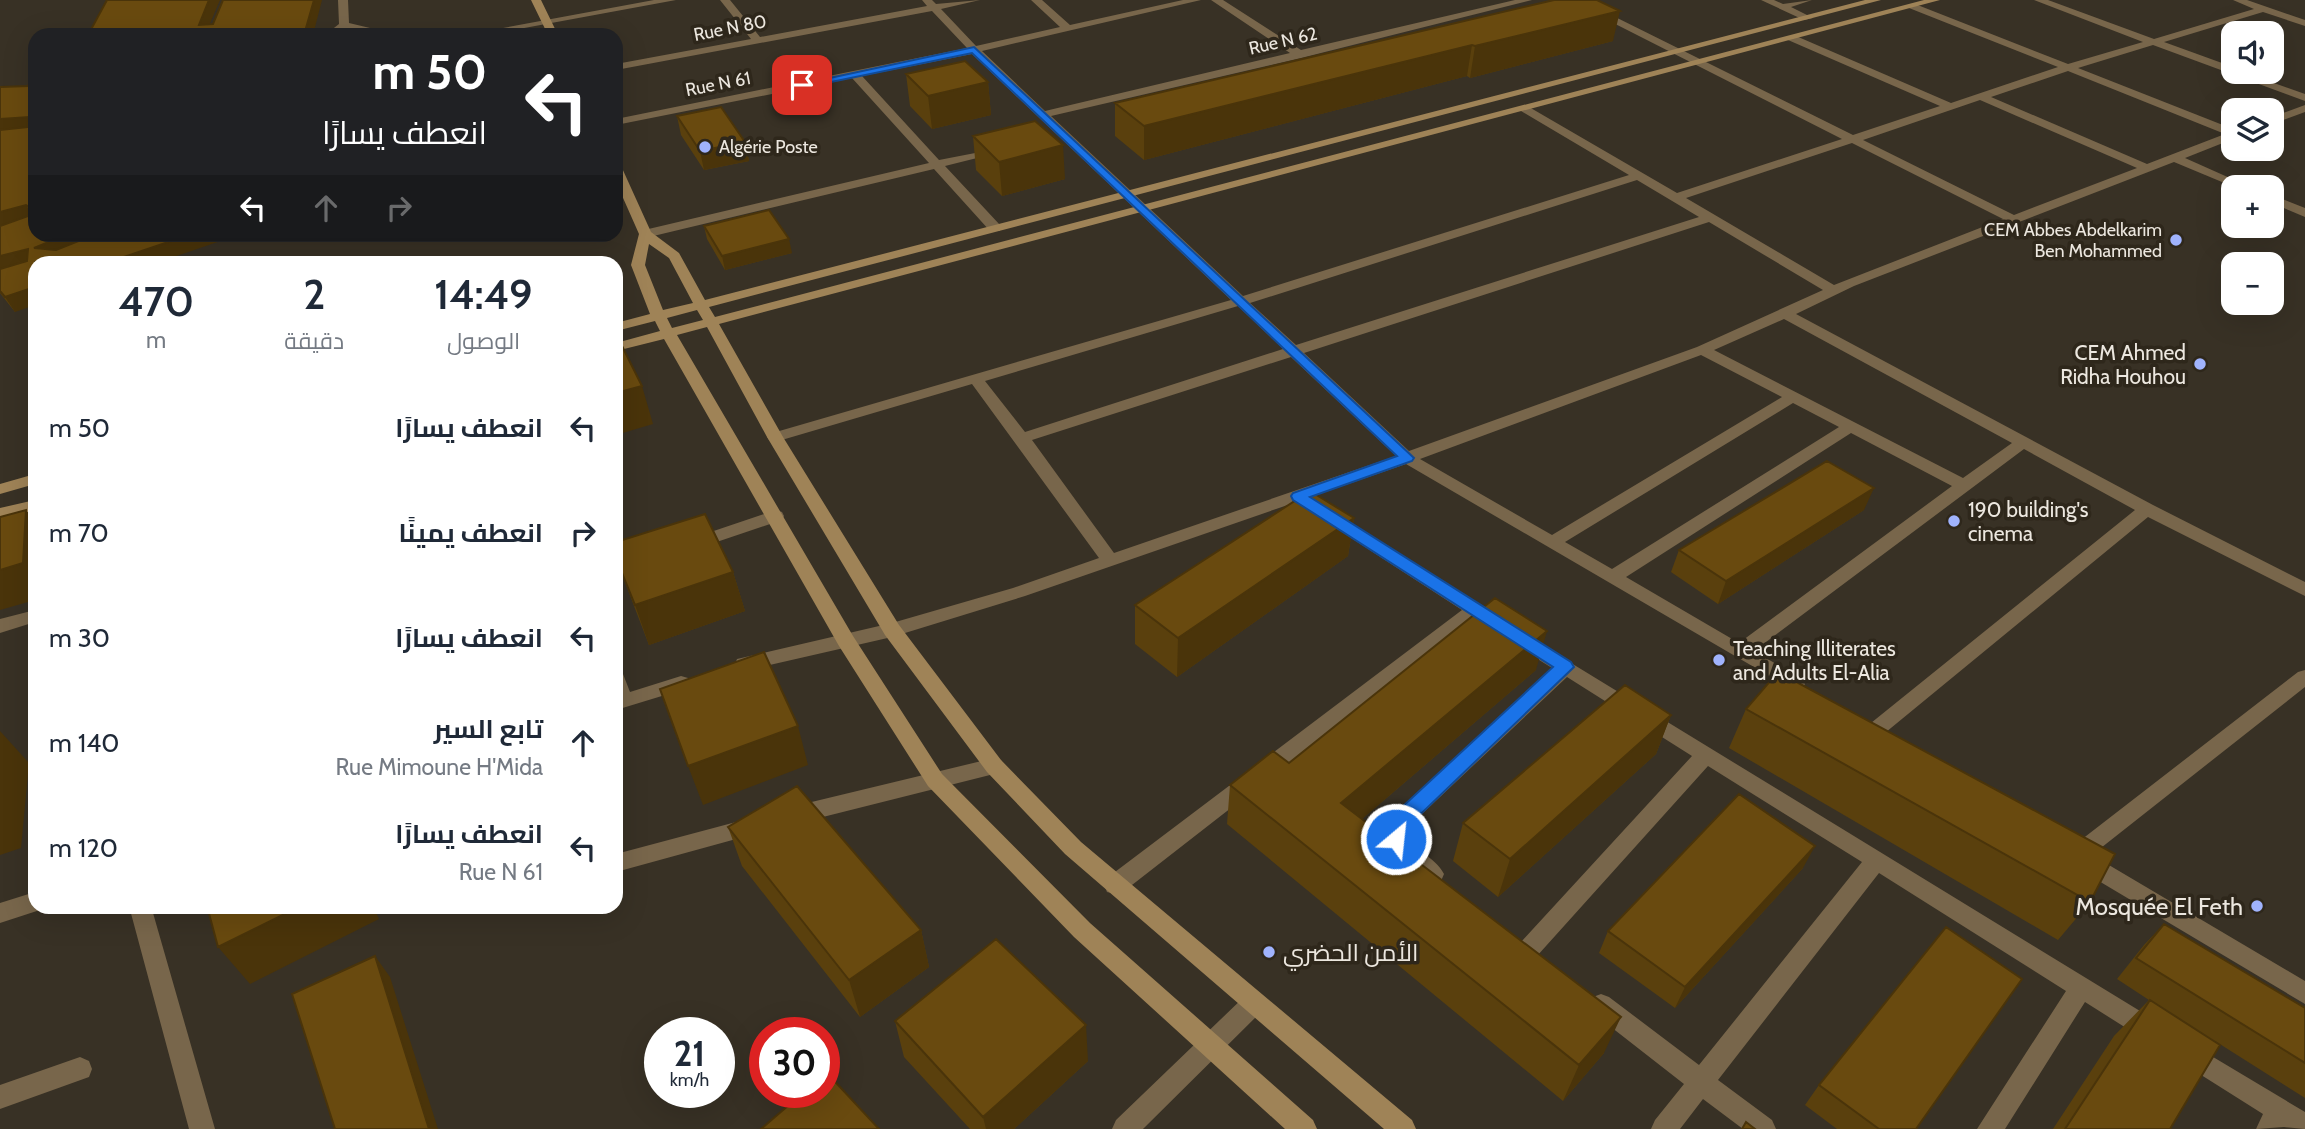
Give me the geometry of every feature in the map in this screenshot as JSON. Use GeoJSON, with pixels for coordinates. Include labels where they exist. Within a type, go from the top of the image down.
{"type":"FeatureCollection","features":[{"type":"Feature","properties":{"kind":"main road"},"geometry":{"type":"LineString","coordinates":[[537,0],[549,28]]}},
{"type":"Feature","properties":{"kind":"main road"},"geometry":{"type":"LineString","coordinates":[[623,325],[1876,0]]}},
{"type":"Feature","properties":{"kind":"main road"},"geometry":{"type":"LineString","coordinates":[[623,345],[1935,0]]}},
{"type":"Feature","properties":{"kind":"main road"},"geometry":{"type":"LineString","coordinates":[[623,184],[645,234],[674,256],[704,305],[775,437],[892,630],[995,766],[1073,848],[1403,1129]]}},
{"type":"Feature","properties":{"kind":"main road"},"geometry":{"type":"LineString","coordinates":[[645,234],[638,265],[658,315],[846,641],[935,780],[1082,930],[1304,1129]]}},
{"type":"Feature","properties":{"kind":"main road"},"geometry":{"type":"LineString","coordinates":[[0,489],[28,481]]}},
{"type":"Feature","properties":{"kind":"main road"},"geometry":{"type":"LineString","coordinates":[[0,514],[28,507]]}},
{"type":"Feature","properties":{"kind":"street"},"geometry":{"type":"LineString","coordinates":[[343,0],[344,26]]}},
{"type":"Feature","properties":{"kind":"street"},"geometry":{"type":"LineString","coordinates":[[510,28],[671,0]]}},
{"type":"Feature","properties":{"kind":"street"},"geometry":{"type":"LineString","coordinates":[[725,0],[757,40]]}},
{"type":"Feature","properties":{"kind":"street","name":"Rue N 80"},"geometry":{"type":"LineString","coordinates":[[623,67],[931,4],[975,0]]}},
{"type":"Feature","properties":{"kind":"street"},"geometry":{"type":"LineString","coordinates":[[1036,0],[1068,29]]}},
{"type":"Feature","properties":{"kind":"street","name":"Rue N 61"},"geometry":{"type":"LineString","coordinates":[[623,121],[974,50],[1196,0]]}},
{"type":"Feature","properties":{"kind":"street"},"geometry":{"type":"LineString","coordinates":[[1216,0],[1301,55]]}},
{"type":"Feature","properties":{"kind":"street","name":"Rue N 62"},"geometry":{"type":"LineString","coordinates":[[1045,114],[1527,0]]}},
{"type":"Feature","properties":{"kind":"street"},"geometry":{"type":"LineString","coordinates":[[1573,0],[2013,219]]}},
{"type":"Feature","properties":{"kind":"street"},"geometry":{"type":"LineString","coordinates":[[1766,0],[1808,18]]}},
{"type":"Feature","properties":{"kind":"street"},"geometry":{"type":"LineString","coordinates":[[1781,6],[1807,0]]}},
{"type":"Feature","properties":{"kind":"street"},"geometry":{"type":"LineString","coordinates":[[2039,0],[2221,66]]}},
{"type":"Feature","properties":{"kind":"street"},"geometry":{"type":"LineString","coordinates":[[2238,0],[2305,23]]}},
{"type":"Feature","properties":{"kind":"street"},"geometry":{"type":"LineString","coordinates":[[931,4],[974,50],[1045,114],[1059,136],[1127,194],[1407,458],[1554,541],[1807,691]]}},
{"type":"Feature","properties":{"kind":"street"},"geometry":{"type":"LineString","coordinates":[[1912,6],[2221,129]]}},
{"type":"Feature","properties":{"kind":"street"},"geometry":{"type":"LineString","coordinates":[[1678,197],[2067,68],[2263,9]]}},
{"type":"Feature","properties":{"kind":"street"},"geometry":{"type":"LineString","coordinates":[[341,28],[355,28]]}},
{"type":"Feature","properties":{"kind":"street"},"geometry":{"type":"LineString","coordinates":[[1792,38],[1951,107]]}},
{"type":"Feature","properties":{"kind":"street"},"geometry":{"type":"LineString","coordinates":[[855,75],[995,228]]}},
{"type":"Feature","properties":{"kind":"street"},"geometry":{"type":"LineString","coordinates":[[2268,84],[2305,98]]}},
{"type":"Feature","properties":{"kind":"street"},"geometry":{"type":"LineString","coordinates":[[1982,97],[2147,169]]}},
{"type":"Feature","properties":{"kind":"street"},"geometry":{"type":"LineString","coordinates":[[2284,116],[2305,108]]}},
{"type":"Feature","properties":{"kind":"street"},"geometry":{"type":"LineString","coordinates":[[1525,109],[1833,290]]}},
{"type":"Feature","properties":{"kind":"street"},"geometry":{"type":"LineString","coordinates":[[724,670],[892,630],[1019,592],[1407,458],[1702,350],[1833,290],[2221,139]]}},
{"type":"Feature","properties":{"kind":"street"},"geometry":{"type":"LineString","coordinates":[[645,234],[1014,146]]}},
{"type":"Feature","properties":{"kind":"street"},"geometry":{"type":"LineString","coordinates":[[2175,158],[2221,177]]}},
{"type":"Feature","properties":{"kind":"street"},"geometry":{"type":"LineString","coordinates":[[775,437],[1241,301],[1641,175]]}},
{"type":"Feature","properties":{"kind":"street"},"geometry":{"type":"LineString","coordinates":[[2284,204],[2305,213]]}},
{"type":"Feature","properties":{"kind":"street"},"geometry":{"type":"LineString","coordinates":[[1022,438],[1712,218]]}},
{"type":"Feature","properties":{"kind":"street"},"geometry":{"type":"LineString","coordinates":[[1785,314],[2147,509],[2305,590]]}},
{"type":"Feature","properties":{"kind":"street"},"geometry":{"type":"LineString","coordinates":[[1702,350],[1962,485]]}},
{"type":"Feature","properties":{"kind":"street"},"geometry":{"type":"LineString","coordinates":[[975,378],[1110,560]]}},
{"type":"Feature","properties":{"kind":"street"},"geometry":{"type":"LineString","coordinates":[[1554,541],[1795,397]]}},
{"type":"Feature","properties":{"kind":"street"},"geometry":{"type":"LineString","coordinates":[[1613,577],[1852,426]]}},
{"type":"Feature","properties":{"kind":"street"},"geometry":{"type":"LineString","coordinates":[[1741,651],[1962,485],[2024,442]]}},
{"type":"Feature","properties":{"kind":"street"},"geometry":{"type":"LineString","coordinates":[[1298,496],[1565,667],[2169,1041],[2274,1119],[2305,1126]]}},
{"type":"Feature","properties":{"kind":"street"},"geometry":{"type":"LineString","coordinates":[[1873,732],[2147,509]]}},
{"type":"Feature","properties":{"kind":"street"},"geometry":{"type":"LineString","coordinates":[[678,550],[776,516]]}},
{"type":"Feature","properties":{"kind":"street"},"geometry":{"type":"LineString","coordinates":[[1115,885],[1475,610]]}},
{"type":"Feature","properties":{"kind":"street"},"geometry":{"type":"LineString","coordinates":[[0,626],[28,618]]}},
{"type":"Feature","properties":{"kind":"street"},"geometry":{"type":"LineString","coordinates":[[1452,889],[1409,854],[1396,839],[1394,827],[1565,667]]}},
{"type":"Feature","properties":{"kind":"street"},"geometry":{"type":"LineString","coordinates":[[2305,677],[2070,853],[2305,993]]}},
{"type":"Feature","properties":{"kind":"street"},"geometry":{"type":"LineString","coordinates":[[623,701],[699,678]]}},
{"type":"Feature","properties":{"kind":"street"},"geometry":{"type":"LineString","coordinates":[[1851,719],[1895,746]]}},
{"type":"Feature","properties":{"kind":"street"},"geometry":{"type":"LineString","coordinates":[[1529,949],[1706,754]]}},
{"type":"Feature","properties":{"kind":"street"},"geometry":{"type":"LineString","coordinates":[[623,861],[995,766]]}},
{"type":"Feature","properties":{"kind":"street"},"geometry":{"type":"LineString","coordinates":[[1664,1129],[1876,860]]}},
{"type":"Feature","properties":{"kind":"street"},"geometry":{"type":"LineString","coordinates":[[0,913],[28,904]]}},
{"type":"Feature","properties":{"kind":"street"},"geometry":{"type":"LineString","coordinates":[[142,914],[202,1129]]}},
{"type":"Feature","properties":{"kind":"street"},"geometry":{"type":"LineString","coordinates":[[1507,932],[1550,966]]}},
{"type":"Feature","properties":{"kind":"street"},"geometry":{"type":"LineString","coordinates":[[1990,1129],[2081,987]]}},
{"type":"Feature","properties":{"kind":"street"},"geometry":{"type":"LineString","coordinates":[[1583,990],[1763,1129]]}},
{"type":"Feature","properties":{"kind":"street"},"geometry":{"type":"LineString","coordinates":[[1125,1129],[1254,1003]]}},
{"type":"Feature","properties":{"kind":"street"},"geometry":{"type":"LineString","coordinates":[[0,1097],[80,1069]]}},
{"type":"Feature","properties":{"kind":"building"},"geometry":{"type":"Polygon","coordinates":[[[107,0],[209,0],[199,25],[213,24],[223,0],[314,0],[306,28],[92,28],[107,0]]]}},
{"type":"Feature","properties":{"kind":"building"},"geometry":{"type":"Polygon","coordinates":[[[1554,0],[1597,0],[1620,11],[1144,126],[1115,103],[1554,0]]]}},
{"type":"Feature","properties":{"kind":"building"},"geometry":{"type":"Polygon","coordinates":[[[965,61],[988,82],[928,96],[906,74],[965,61]]]}},
{"type":"Feature","properties":{"kind":"building"},"geometry":{"type":"Polygon","coordinates":[[[28,86],[28,117],[0,119],[0,87],[28,86]]]}},
{"type":"Feature","properties":{"kind":"building"},"geometry":{"type":"Polygon","coordinates":[[[721,107],[745,142],[700,151],[677,116],[721,107]]]}},
{"type":"Feature","properties":{"kind":"building"},"geometry":{"type":"Polygon","coordinates":[[[1035,121],[1063,145],[999,162],[973,136],[1035,121]]]}},
{"type":"Feature","properties":{"kind":"building"},"geometry":{"type":"Polygon","coordinates":[[[28,122],[28,206],[0,212],[0,130],[27,127],[28,122]]]}},
{"type":"Feature","properties":{"kind":"building"},"geometry":{"type":"Polygon","coordinates":[[[769,210],[789,239],[722,256],[704,226],[769,210]]]}},
{"type":"Feature","properties":{"kind":"building"},"geometry":{"type":"Polygon","coordinates":[[[28,216],[28,242],[49,242],[34,248],[56,250],[76,242],[168,242],[127,256],[28,256],[28,289],[5,297],[0,291],[0,269],[27,261],[28,249],[0,256],[0,226],[28,216]]]}},
{"type":"Feature","properties":{"kind":"building"},"geometry":{"type":"Polygon","coordinates":[[[623,348],[642,386],[623,391],[623,348]]]}},
{"type":"Feature","properties":{"kind":"building"},"geometry":{"type":"Polygon","coordinates":[[[1827,461],[1874,488],[1726,581],[1679,550],[1827,461]]]}},
{"type":"Feature","properties":{"kind":"building"},"geometry":{"type":"Polygon","coordinates":[[[1310,491],[1354,518],[1178,638],[1135,605],[1310,491]]]}},
{"type":"Feature","properties":{"kind":"building"},"geometry":{"type":"Polygon","coordinates":[[[26,510],[23,563],[0,570],[0,517],[26,510]]]}},
{"type":"Feature","properties":{"kind":"building"},"geometry":{"type":"Polygon","coordinates":[[[705,514],[733,572],[635,605],[623,575],[623,540],[705,514]]]}},
{"type":"Feature","properties":{"kind":"building"},"geometry":{"type":"Polygon","coordinates":[[[1495,598],[1547,631],[1341,803],[1621,1017],[1579,1065],[1230,785],[1273,751],[1289,763],[1495,598]]]}},
{"type":"Feature","properties":{"kind":"building"},"geometry":{"type":"Polygon","coordinates":[[[764,652],[798,726],[688,766],[660,689],[764,652]]]}},
{"type":"Feature","properties":{"kind":"building"},"geometry":{"type":"Polygon","coordinates":[[[1778,672],[2115,854],[2090,902],[1746,709],[1778,672]]]}},
{"type":"Feature","properties":{"kind":"building"},"geometry":{"type":"Polygon","coordinates":[[[1625,685],[1671,715],[1510,859],[1463,823],[1625,685]]]}},
{"type":"Feature","properties":{"kind":"building"},"geometry":{"type":"Polygon","coordinates":[[[797,786],[921,930],[849,980],[728,827],[797,786]]]}},
{"type":"Feature","properties":{"kind":"building"},"geometry":{"type":"Polygon","coordinates":[[[1739,794],[1815,846],[1685,987],[1608,931],[1739,794]]]}},
{"type":"Feature","properties":{"kind":"building"},"geometry":{"type":"Polygon","coordinates":[[[209,914],[285,914],[218,947],[209,914]]]}},
{"type":"Feature","properties":{"kind":"building"},"geometry":{"type":"Polygon","coordinates":[[[2164,924],[2305,1008],[2305,1063],[2136,958],[2164,924]]]}},
{"type":"Feature","properties":{"kind":"building"},"geometry":{"type":"Polygon","coordinates":[[[1946,927],[2022,979],[1916,1129],[1879,1129],[1819,1085],[1946,927]]]}},
{"type":"Feature","properties":{"kind":"building"},"geometry":{"type":"Polygon","coordinates":[[[996,939],[1086,1025],[983,1117],[895,1021],[996,939]]]}},
{"type":"Feature","properties":{"kind":"building"},"geometry":{"type":"Polygon","coordinates":[[[375,956],[429,1129],[335,1129],[292,994],[375,956]]]}},
{"type":"Feature","properties":{"kind":"building"},"geometry":{"type":"Polygon","coordinates":[[[2150,1000],[2220,1045],[2170,1129],[2065,1129],[2150,1000]]]}},
{"type":"Feature","properties":{"kind":"building"},"geometry":{"type":"Polygon","coordinates":[[[840,1087],[879,1129],[761,1129],[785,1108],[840,1108],[840,1087]]]}},
{"type":"Feature","properties":{"kind":"building"},"geometry":{"type":"Polygon","coordinates":[[[1746,1122],[1755,1129],[1742,1129],[1746,1122]]]}},
{"type":"Feature","properties":{"kind":"place","name":"Algérie Poste"},"geometry":{"type":"Point","coordinates":[705,147]}},
{"type":"Feature","properties":{"kind":"place","name":"CEM Abbes Abdelkarim Ben Mohammed"},"geometry":{"type":"Point","coordinates":[2176,240]}},
{"type":"Feature","properties":{"kind":"place","name":"CEM Ahmed Ridha Houhou"},"geometry":{"type":"Point","coordinates":[2200,364]}},
{"type":"Feature","properties":{"kind":"place","name":"190 building's cinema"},"geometry":{"type":"Point","coordinates":[1954,521]}},
{"type":"Feature","properties":{"kind":"place","name":"Teaching Illiterates and Adults El-Alia"},"geometry":{"type":"Point","coordinates":[1719,660]}},
{"type":"Feature","properties":{"kind":"place","name":"Mosquée El Feth"},"geometry":{"type":"Point","coordinates":[2257,906]}},
{"type":"Feature","properties":{"kind":"place","name":"الأمن الحضري"},"geometry":{"type":"Point","coordinates":[1269,952]}},
{"type":"Feature","properties":{"kind":"route"},"geometry":{"type":"LineString","coordinates":[[802,85],[974,50],[1045,114],[1407,458],[1298,496],[1565,667],[1394,827],[1396,839]]}}]}
